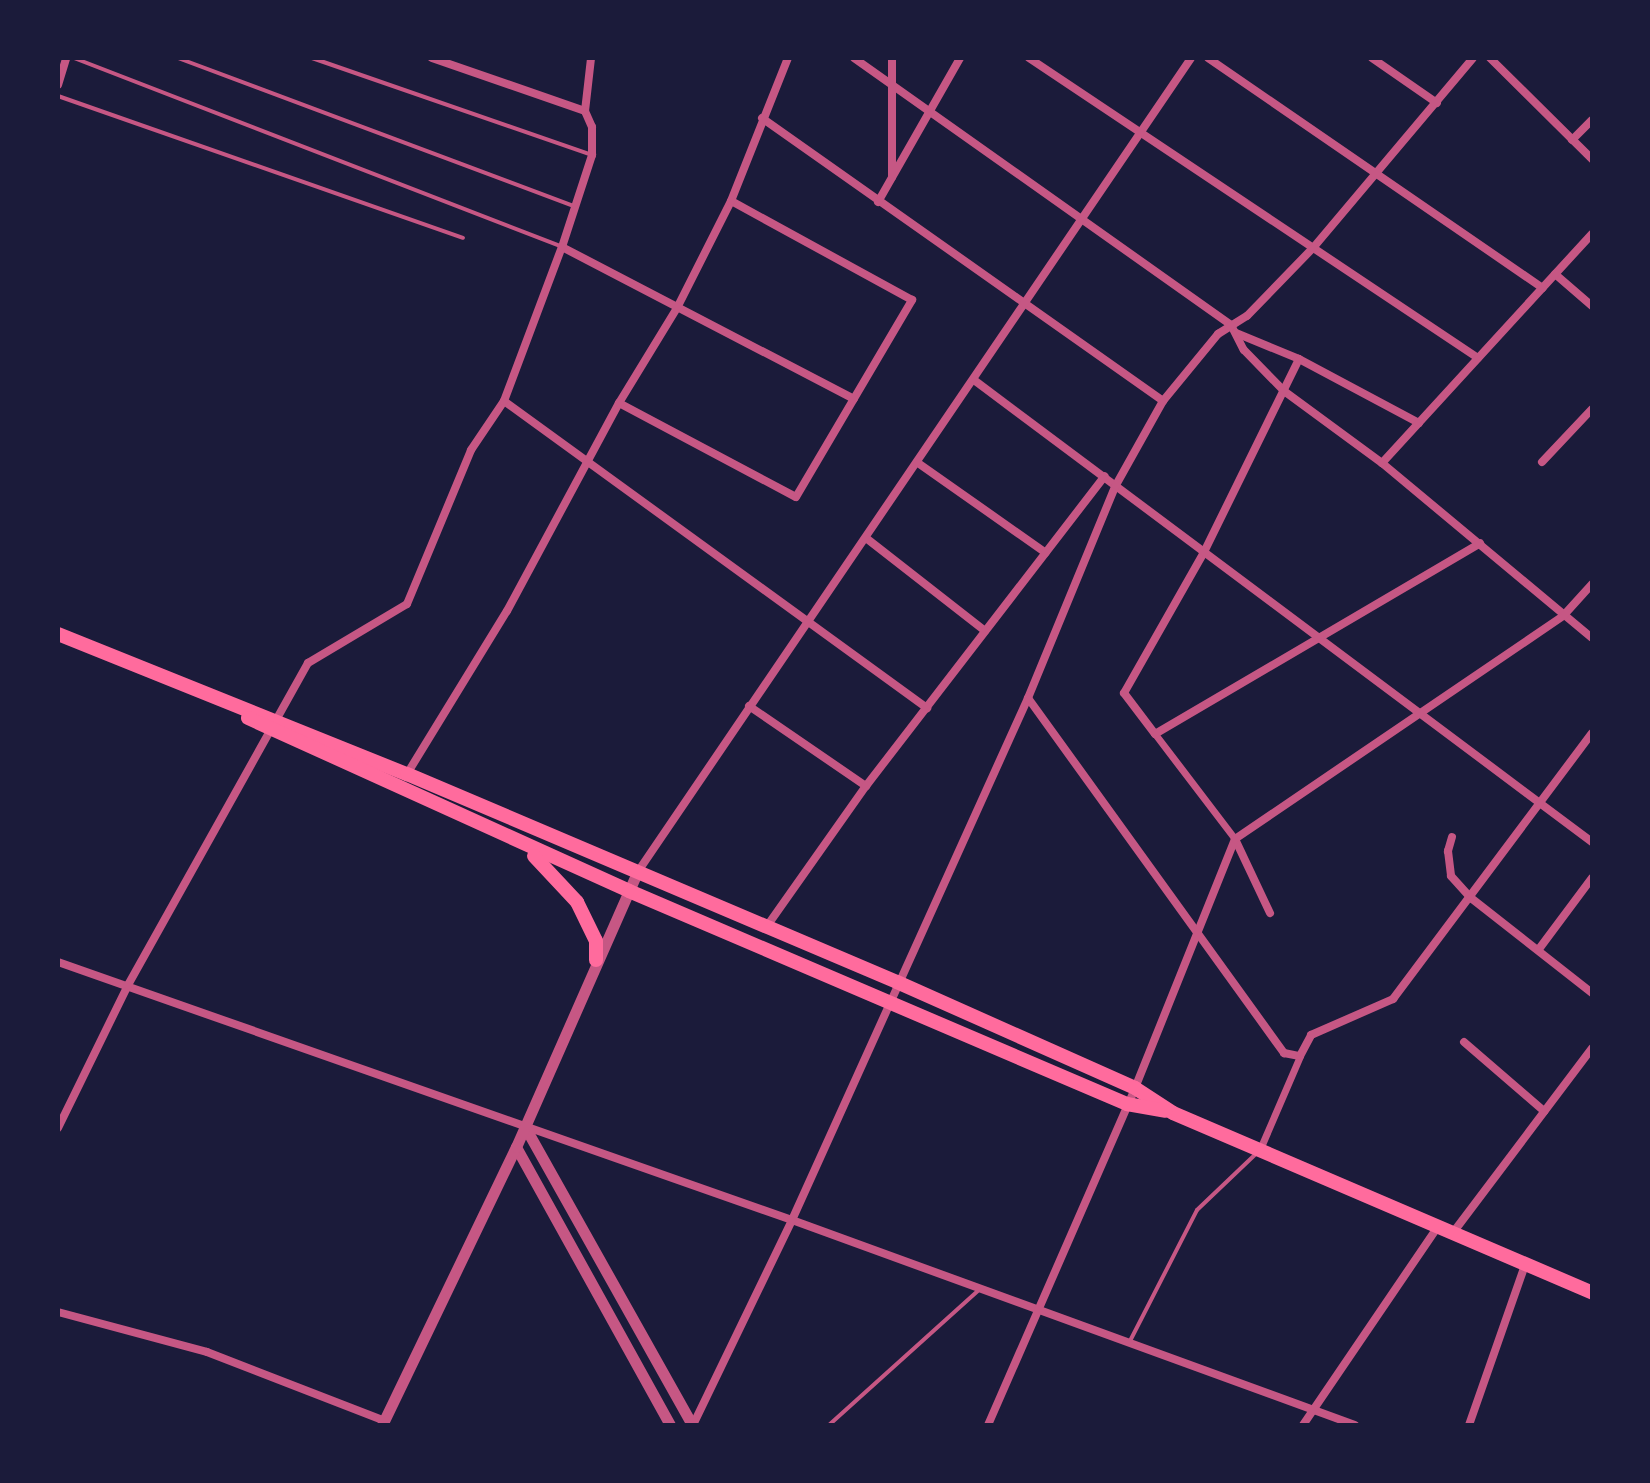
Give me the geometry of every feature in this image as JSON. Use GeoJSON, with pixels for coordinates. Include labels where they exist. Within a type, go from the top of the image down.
{"type":"FeatureCollection","features":[{"type":"Feature","properties":{"kind":"main road"},"geometry":{"type":"LineString","coordinates":[[58,634],[225,703],[309,750],[629,891],[891,1000],[1127,1104],[1173,1113]]}},
{"type":"Feature","properties":{"kind":"main road"},"geometry":{"type":"LineString","coordinates":[[272,727],[407,774],[765,930],[897,982],[1135,1088],[1173,1113],[1592,1293]]}},
{"type":"Feature","properties":{"kind":"main road"},"geometry":{"type":"LineString","coordinates":[[309,750],[392,775],[407,774]]}},
{"type":"Feature","properties":{"kind":"main road"},"geometry":{"type":"LineString","coordinates":[[515,841],[551,869],[577,902],[596,941],[596,960]]}},
{"type":"Feature","properties":{"kind":"street"},"geometry":{"type":"LineString","coordinates":[[58,85],[66,58]]}},
{"type":"Feature","properties":{"kind":"street"},"geometry":{"type":"LineString","coordinates":[[432,58],[585,111]]}},
{"type":"Feature","properties":{"kind":"street"},"geometry":{"type":"LineString","coordinates":[[58,1128],[128,985],[308,663],[407,604],[471,450],[504,401],[562,247],[592,155],[592,127],[585,111],[591,58]]}},
{"type":"Feature","properties":{"kind":"street"},"geometry":{"type":"LineString","coordinates":[[407,774],[507,611],[619,403],[677,308],[731,201],[788,58]]}},
{"type":"Feature","properties":{"kind":"street"},"geometry":{"type":"LineString","coordinates":[[854,58],[1086,219],[1233,329],[1299,359],[1419,423]]}},
{"type":"Feature","properties":{"kind":"street"},"geometry":{"type":"LineString","coordinates":[[892,58],[892,177]]}},
{"type":"Feature","properties":{"kind":"street"},"geometry":{"type":"LineString","coordinates":[[878,202],[932,113],[960,58]]}},
{"type":"Feature","properties":{"kind":"street"},"geometry":{"type":"LineString","coordinates":[[1029,58],[1139,135],[1478,358]]}},
{"type":"Feature","properties":{"kind":"street"},"geometry":{"type":"LineString","coordinates":[[58,1312],[207,1352],[384,1423],[516,1147],[637,873],[1086,219],[1191,58]]}},
{"type":"Feature","properties":{"kind":"street"},"geometry":{"type":"LineString","coordinates":[[1208,58],[1543,288]]}},
{"type":"Feature","properties":{"kind":"street"},"geometry":{"type":"LineString","coordinates":[[1372,58],[1437,103]]}},
{"type":"Feature","properties":{"kind":"street"},"geometry":{"type":"LineString","coordinates":[[692,1425],[792,1220],[1028,698],[1116,485],[1163,401],[1313,248],[1473,58]]}},
{"type":"Feature","properties":{"kind":"street"},"geometry":{"type":"LineString","coordinates":[[1490,58],[1592,159]]}},
{"type":"Feature","properties":{"kind":"street"},"geometry":{"type":"LineString","coordinates":[[762,118],[1163,401]]}},
{"type":"Feature","properties":{"kind":"street"},"geometry":{"type":"LineString","coordinates":[[1572,140],[1592,120]]}},
{"type":"Feature","properties":{"kind":"street"},"geometry":{"type":"LineString","coordinates":[[619,403],[796,497],[912,300],[731,201]]}},
{"type":"Feature","properties":{"kind":"street"},"geometry":{"type":"LineString","coordinates":[[1382,463],[1592,234]]}},
{"type":"Feature","properties":{"kind":"street"},"geometry":{"type":"LineString","coordinates":[[562,247],[854,399]]}},
{"type":"Feature","properties":{"kind":"street"},"geometry":{"type":"LineString","coordinates":[[1555,274],[1592,306]]}},
{"type":"Feature","properties":{"kind":"street"},"geometry":{"type":"LineString","coordinates":[[1233,329],[1244,350],[1284,391],[1382,463],[1592,638]]}},
{"type":"Feature","properties":{"kind":"street"},"geometry":{"type":"LineString","coordinates":[[1270,913],[1235,839],[1124,693],[1203,554],[1299,359]]}},
{"type":"Feature","properties":{"kind":"street"},"geometry":{"type":"LineString","coordinates":[[974,380],[1592,842]]}},
{"type":"Feature","properties":{"kind":"street"},"geometry":{"type":"LineString","coordinates":[[504,401],[927,708]]}},
{"type":"Feature","properties":{"kind":"street"},"geometry":{"type":"LineString","coordinates":[[1542,462],[1592,409]]}},
{"type":"Feature","properties":{"kind":"street"},"geometry":{"type":"LineString","coordinates":[[918,463],[1046,553]]}},
{"type":"Feature","properties":{"kind":"street"},"geometry":{"type":"LineString","coordinates":[[765,930],[866,786],[1105,476]]}},
{"type":"Feature","properties":{"kind":"street"},"geometry":{"type":"LineString","coordinates":[[866,538],[985,631]]}},
{"type":"Feature","properties":{"kind":"street"},"geometry":{"type":"LineString","coordinates":[[1155,734],[1320,640],[1480,543]]}},
{"type":"Feature","properties":{"kind":"street"},"geometry":{"type":"LineString","coordinates":[[988,1425],[1135,1088],[1235,839],[1564,615],[1592,584]]}},
{"type":"Feature","properties":{"kind":"street"},"geometry":{"type":"LineString","coordinates":[[1028,698],[1284,1053],[1300,1056]]}},
{"type":"Feature","properties":{"kind":"street"},"geometry":{"type":"LineString","coordinates":[[749,706],[866,786]]}},
{"type":"Feature","properties":{"kind":"street"},"geometry":{"type":"LineString","coordinates":[[1259,1150],[1311,1035],[1393,999],[1592,733]]}},
{"type":"Feature","properties":{"kind":"street"},"geometry":{"type":"LineString","coordinates":[[1452,837],[1448,851],[1451,876],[1471,898],[1592,993]]}},
{"type":"Feature","properties":{"kind":"street"},"geometry":{"type":"LineString","coordinates":[[1539,949],[1592,878]]}},
{"type":"Feature","properties":{"kind":"street"},"geometry":{"type":"LineString","coordinates":[[58,962],[792,1220],[1355,1425]]}},
{"type":"Feature","properties":{"kind":"street"},"geometry":{"type":"LineString","coordinates":[[1464,1042],[1544,1111]]}},
{"type":"Feature","properties":{"kind":"street"},"geometry":{"type":"LineString","coordinates":[[1452,1234],[1592,1048]]}},
{"type":"Feature","properties":{"kind":"street"},"geometry":{"type":"LineString","coordinates":[[525,1127],[692,1425]]}},
{"type":"Feature","properties":{"kind":"street"},"geometry":{"type":"LineString","coordinates":[[516,1147],[670,1425]]}},
{"type":"Feature","properties":{"kind":"street"},"geometry":{"type":"LineString","coordinates":[[1303,1425],[1437,1228]]}},
{"type":"Feature","properties":{"kind":"street"},"geometry":{"type":"LineString","coordinates":[[1469,1425],[1525,1265]]}},
{"type":"Feature","properties":{"kind":"lane"},"geometry":{"type":"LineString","coordinates":[[74,58],[562,247]]}},
{"type":"Feature","properties":{"kind":"lane"},"geometry":{"type":"LineString","coordinates":[[178,58],[573,206]]}},
{"type":"Feature","properties":{"kind":"lane"},"geometry":{"type":"LineString","coordinates":[[312,58],[592,155]]}},
{"type":"Feature","properties":{"kind":"lane"},"geometry":{"type":"LineString","coordinates":[[58,96],[463,238]]}},
{"type":"Feature","properties":{"kind":"lane"},"geometry":{"type":"LineString","coordinates":[[1129,1343],[1197,1210],[1259,1150]]}},
{"type":"Feature","properties":{"kind":"lane"},"geometry":{"type":"LineString","coordinates":[[829,1425],[981,1289]]}}]}
